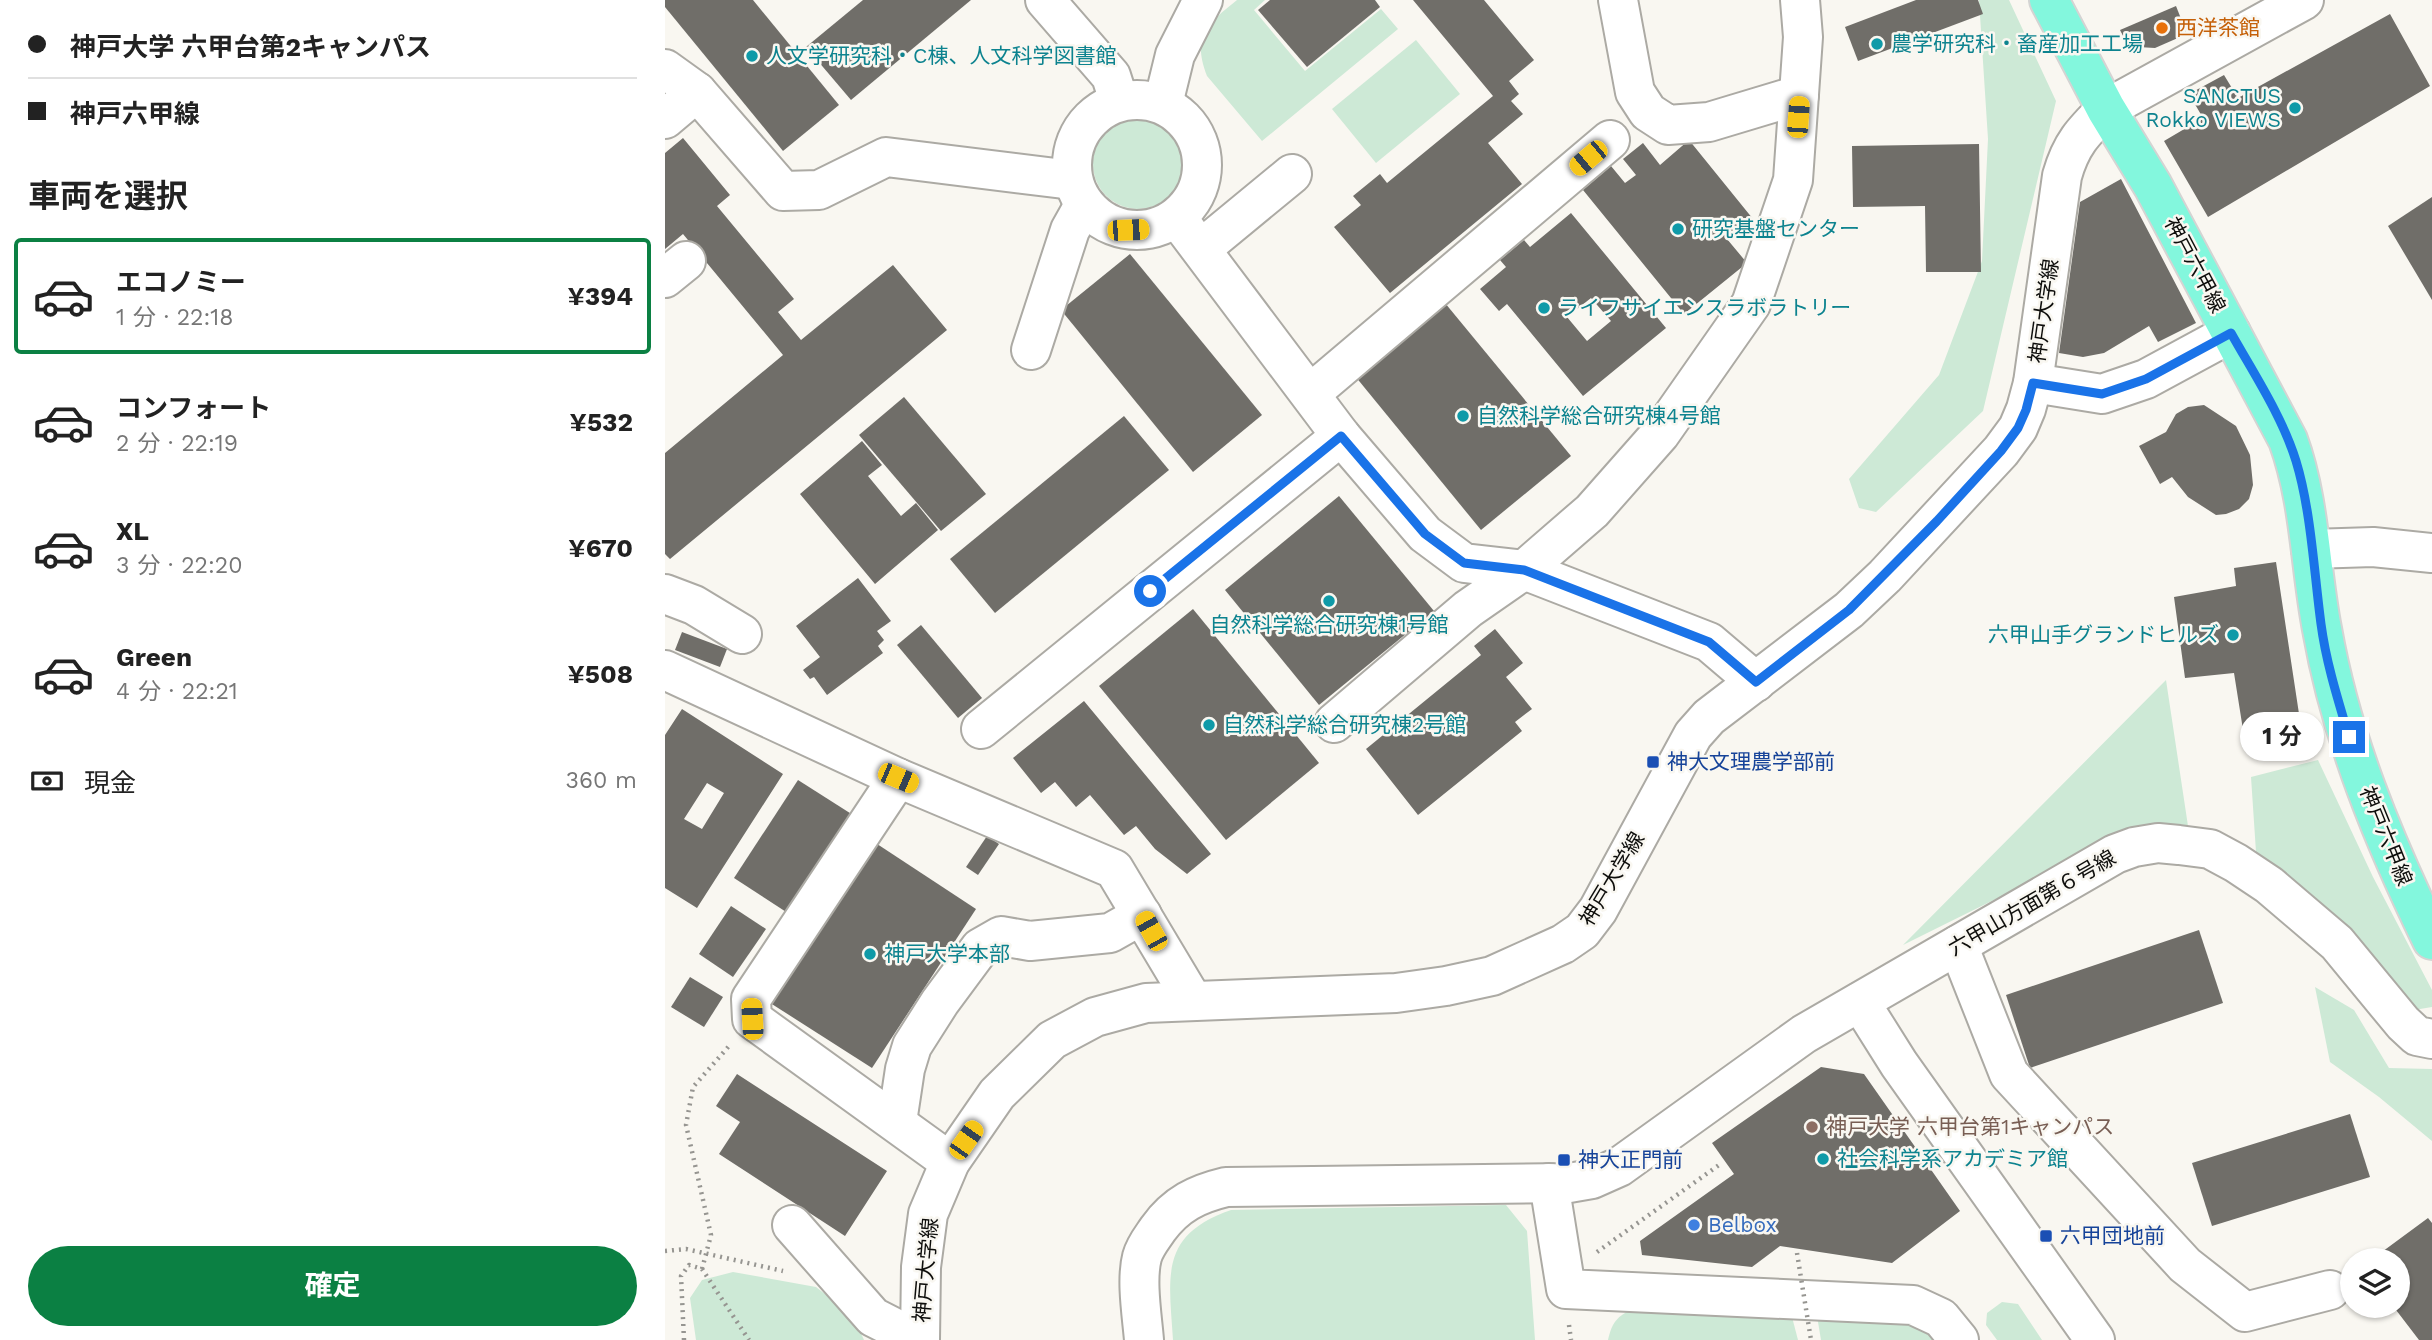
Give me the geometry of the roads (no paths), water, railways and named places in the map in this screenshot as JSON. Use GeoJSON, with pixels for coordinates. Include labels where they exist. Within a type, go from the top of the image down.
{"type":"FeatureCollection","features":[{"type":"Feature","properties":{"kind":"main road","name":"神戸六甲線"},"geometry":{"type":"LineString","coordinates":[[2049,0],[2106,109],[2153,186],[2288,440],[2300,476],[2321,627],[2349,737],[2374,811],[2404,883],[2432,940]]}},
{"type":"Feature","properties":{"kind":"street"},"geometry":{"type":"LineString","coordinates":[[1045,0],[1111,76],[1119,101]]}},
{"type":"Feature","properties":{"kind":"street"},"geometry":{"type":"LineString","coordinates":[[1163,104],[1175,55],[1203,0]]}},
{"type":"Feature","properties":{"kind":"street"},"geometry":{"type":"LineString","coordinates":[[1618,0],[1635,92],[1647,112],[1668,125],[1709,122],[1799,95]]}},
{"type":"Feature","properties":{"kind":"street"},"geometry":{"type":"LineString","coordinates":[[1334,723],[1468,609],[1524,570],[1593,510],[1660,434],[1751,304],[1793,180],[1803,37],[1800,0]]}},
{"type":"Feature","properties":{"kind":"street","name":"神戸大学線"},"geometry":{"type":"LineString","coordinates":[[919,1340],[922,1268],[928,1214],[950,1162],[997,1094],[1052,1040],[1095,1017],[1146,1003],[1396,993],[1446,986],[1492,976],[1563,944],[1582,931],[1598,910],[1693,735],[1709,717],[1849,610],[1930,529],[2018,428],[2033,383],[2062,176],[2069,154],[2084,132],[2106,109],[2304,0]]}},
{"type":"Feature","properties":{"kind":"street"},"geometry":{"type":"LineString","coordinates":[[665,69],[697,92],[783,191],[819,190],[886,158],[1078,192],[1103,222],[1128,230],[1154,229],[1177,218],[1198,191],[1203,157],[1190,125],[1163,104],[1119,101],[1090,118],[1073,147],[1078,192],[1070,230],[1031,350]]}},
{"type":"Feature","properties":{"kind":"street"},"geometry":{"type":"LineString","coordinates":[[665,119],[697,92]]}},
{"type":"Feature","properties":{"kind":"street"},"geometry":{"type":"LineString","coordinates":[[1311,393],[1610,140]]}},
{"type":"Feature","properties":{"kind":"street"},"geometry":{"type":"LineString","coordinates":[[1201,249],[1292,174]]}},
{"type":"Feature","properties":{"kind":"street"},"geometry":{"type":"LineString","coordinates":[[1177,218],[1341,436],[1425,534],[1464,563],[1524,570],[1709,642],[1756,682]]}},
{"type":"Feature","properties":{"kind":"street"},"geometry":{"type":"LineString","coordinates":[[2033,383],[2102,394],[2146,379],[2231,333]]}},
{"type":"Feature","properties":{"kind":"street"},"geometry":{"type":"LineString","coordinates":[[981,729],[1341,436]]}},
{"type":"Feature","properties":{"kind":"street"},"geometry":{"type":"LineString","coordinates":[[2311,549],[2372,547],[2432,553]]}},
{"type":"Feature","properties":{"kind":"street"},"geometry":{"type":"LineString","coordinates":[[665,594],[694,605],[742,634]]}},
{"type":"Feature","properties":{"kind":"street"},"geometry":{"type":"LineString","coordinates":[[665,670],[898,778],[1114,869],[1193,1001]]}},
{"type":"Feature","properties":{"kind":"street"},"geometry":{"type":"LineString","coordinates":[[898,778],[751,999],[752,1019],[950,1162]]}},
{"type":"Feature","properties":{"kind":"street","name":"六甲山方面第６号線"},"geometry":{"type":"LineString","coordinates":[[1549,1183],[1592,1179],[1619,1167],[1804,1034],[2125,850],[2158,843],[2210,849],[2237,863],[2269,885],[2337,943],[2403,1023],[2417,1036],[2432,1039]]}},
{"type":"Feature","properties":{"kind":"street"},"geometry":{"type":"LineString","coordinates":[[897,1122],[905,1069],[912,1046],[980,948],[1000,936],[1030,942],[1110,933],[1142,915]]}},
{"type":"Feature","properties":{"kind":"street"},"geometry":{"type":"LineString","coordinates":[[1958,945],[2009,1074],[2185,1265],[2245,1312],[2330,1290]]}},
{"type":"Feature","properties":{"kind":"street"},"geometry":{"type":"LineString","coordinates":[[1860,1002],[1899,1064],[2095,1340]]}},
{"type":"Feature","properties":{"kind":"street"},"geometry":{"type":"LineString","coordinates":[[1143,1340],[1140,1273],[1147,1245],[1168,1215],[1183,1203],[1203,1193],[1226,1187],[1549,1183],[1566,1289],[1913,1305],[1941,1318],[1959,1340]]}},
{"type":"Feature","properties":{"kind":"street"},"geometry":{"type":"LineString","coordinates":[[792,1225],[873,1317],[919,1340]]}},
{"type":"Feature","properties":{"kind":"place","name":"西洋茶館"},"geometry":{"type":"Point","coordinates":[2162,28]}},
{"type":"Feature","properties":{"kind":"place","name":"農学研究科・畜産加工工場"},"geometry":{"type":"Point","coordinates":[1877,44]}},
{"type":"Feature","properties":{"kind":"place","name":"人文学研究科・C棟、人文科学図書館"},"geometry":{"type":"Point","coordinates":[752,56]}},
{"type":"Feature","properties":{"kind":"place","name":"SANCTUS Rokko VIEWS"},"geometry":{"type":"Point","coordinates":[2295,108]}},
{"type":"Feature","properties":{"kind":"place","name":"研究基盤センター"},"geometry":{"type":"Point","coordinates":[1678,229]}},
{"type":"Feature","properties":{"kind":"place","name":"ライフサイエンスラボラトリー"},"geometry":{"type":"Point","coordinates":[1544,308]}},
{"type":"Feature","properties":{"kind":"place","name":"自然科学総合研究棟4号館"},"geometry":{"type":"Point","coordinates":[1463,416]}},
{"type":"Feature","properties":{"kind":"place","name":"自然科学総合研究棟1号館"},"geometry":{"type":"Point","coordinates":[1329,601]}},
{"type":"Feature","properties":{"kind":"place","name":"六甲山手グランドヒルズ"},"geometry":{"type":"Point","coordinates":[2233,635]}},
{"type":"Feature","properties":{"kind":"place","name":"自然科学総合研究棟2号館"},"geometry":{"type":"Point","coordinates":[1209,725]}},
{"type":"Feature","properties":{"kind":"place","name":"神大文理農学部前"},"geometry":{"type":"Point","coordinates":[1653,762]}},
{"type":"Feature","properties":{"kind":"place","name":"神戸大学本部"},"geometry":{"type":"Point","coordinates":[870,954]}},
{"type":"Feature","properties":{"kind":"place","name":"神戸大学 六甲台第1キャンパス"},"geometry":{"type":"Point","coordinates":[1812,1127]}},
{"type":"Feature","properties":{"kind":"place","name":"社会科学系アカデミア館"},"geometry":{"type":"Point","coordinates":[1823,1159]}},
{"type":"Feature","properties":{"kind":"place","name":"神大正門前"},"geometry":{"type":"Point","coordinates":[1564,1160]}},
{"type":"Feature","properties":{"kind":"place","name":"Belbox"},"geometry":{"type":"Point","coordinates":[1694,1225]}},
{"type":"Feature","properties":{"kind":"place","name":"六甲団地前"},"geometry":{"type":"Point","coordinates":[2046,1236]}}]}
